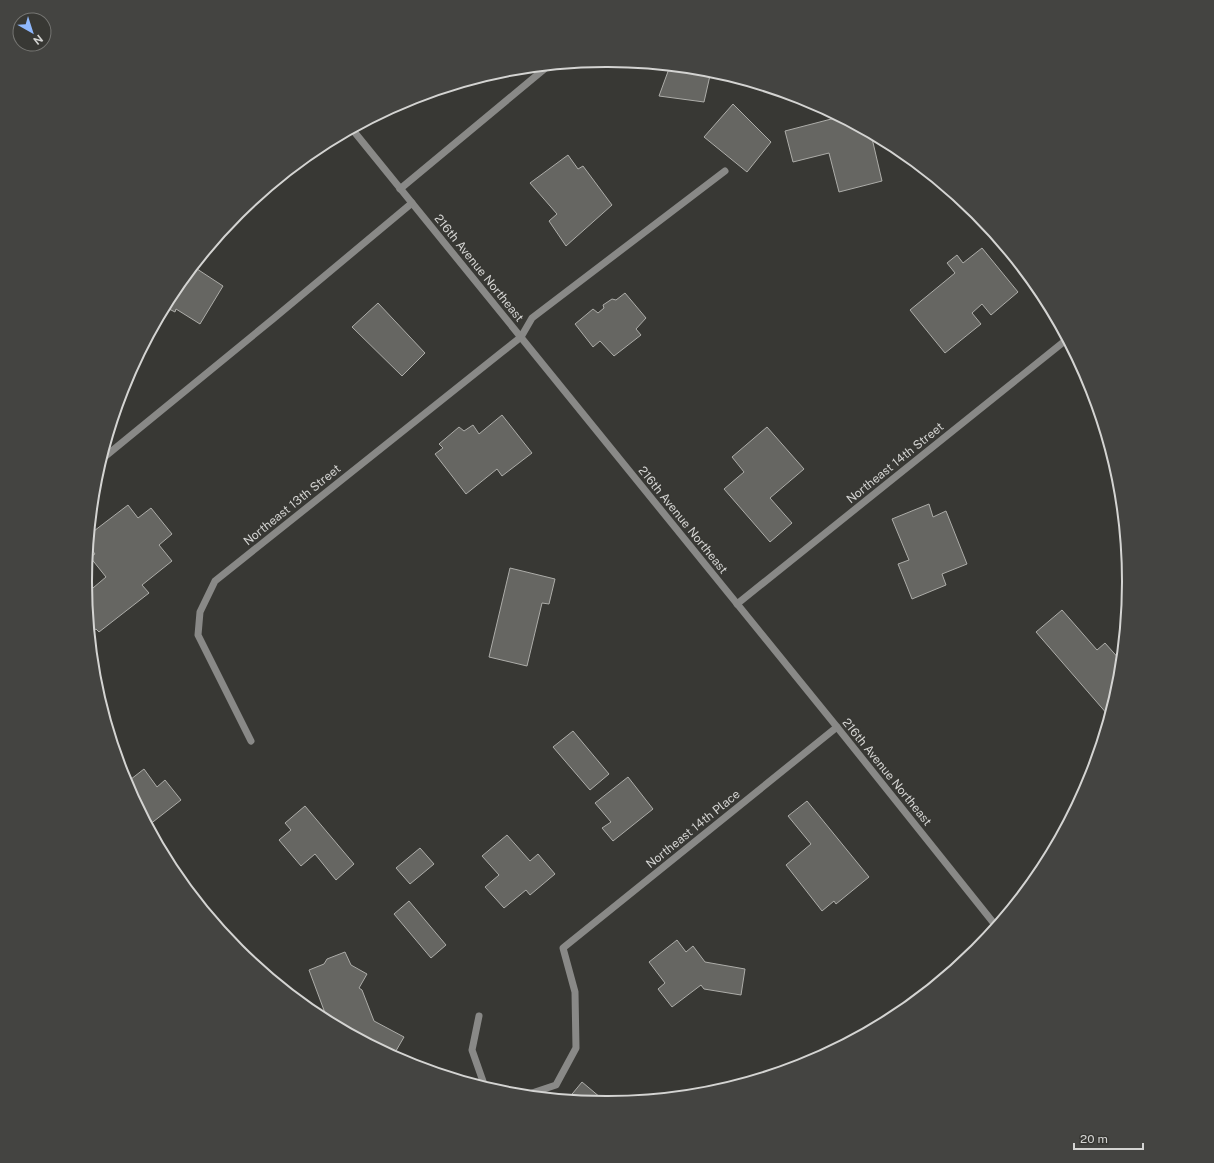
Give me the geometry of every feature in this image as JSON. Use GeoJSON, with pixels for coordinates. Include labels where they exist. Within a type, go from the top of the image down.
{"type":"FeatureCollection","features":[{"type":"Feature","properties":{"kind":"street"},"geometry":{"type":"LineString","coordinates":[[400,189],[542,71]]}},
{"type":"Feature","properties":{"kind":"street","name":"216th Avenue Northeast"},"geometry":{"type":"LineString","coordinates":[[355,133],[837,727],[993,922]]}},
{"type":"Feature","properties":{"kind":"street","name":"Northeast 13th Street"},"geometry":{"type":"LineString","coordinates":[[251,741],[198,635],[200,612],[215,581],[520,337],[532,318],[725,171]]}},
{"type":"Feature","properties":{"kind":"street"},"geometry":{"type":"LineString","coordinates":[[109,454],[274,319],[412,203]]}},
{"type":"Feature","properties":{"kind":"street","name":"Northeast 14th Street"},"geometry":{"type":"LineString","coordinates":[[737,604],[1062,343]]}},
{"type":"Feature","properties":{"kind":"street","name":"Northeast 14th Place"},"geometry":{"type":"LineString","coordinates":[[537,1091],[556,1085],[576,1048],[575,992],[563,948],[837,727]]}},
{"type":"Feature","properties":{"kind":"street"},"geometry":{"type":"LineString","coordinates":[[479,1016],[472,1050],[483,1080]]}},
{"type":"Feature","properties":{"kind":"building"},"geometry":{"type":"Polygon","coordinates":[[[668,70],[710,78],[704,102],[659,96],[668,70]]]}},
{"type":"Feature","properties":{"kind":"building"},"geometry":{"type":"Polygon","coordinates":[[[733,104],[771,142],[747,172],[704,137],[733,104]]]}},
{"type":"Feature","properties":{"kind":"building"},"geometry":{"type":"Polygon","coordinates":[[[832,119],[835,120],[873,141],[882,181],[839,192],[829,153],[793,162],[785,131],[832,119]]]}},
{"type":"Feature","properties":{"kind":"building"},"geometry":{"type":"Polygon","coordinates":[[[568,155],[578,169],[583,166],[612,205],[566,246],[549,221],[557,214],[530,183],[568,155]]]}},
{"type":"Feature","properties":{"kind":"building"},"geometry":{"type":"Polygon","coordinates":[[[982,248],[1018,292],[991,315],[982,304],[972,313],[981,324],[945,353],[910,310],[955,273],[947,263],[957,255],[963,263],[982,248]]]}},
{"type":"Feature","properties":{"kind":"building"},"geometry":{"type":"Polygon","coordinates":[[[198,270],[223,286],[200,324],[176,309],[175,312],[170,310],[198,270]]]}},
{"type":"Feature","properties":{"kind":"building"},"geometry":{"type":"Polygon","coordinates":[[[625,293],[646,318],[636,329],[641,335],[614,356],[600,341],[593,347],[575,324],[593,309],[598,313],[604,308],[603,305],[612,299],[616,300],[625,293]]]}},
{"type":"Feature","properties":{"kind":"building"},"geometry":{"type":"Polygon","coordinates":[[[378,303],[425,353],[402,376],[352,327],[378,303]]]}},
{"type":"Feature","properties":{"kind":"building"},"geometry":{"type":"Polygon","coordinates":[[[502,415],[532,453],[502,476],[497,469],[466,494],[435,454],[443,448],[439,444],[459,427],[464,431],[473,425],[479,434],[502,415]]]}},
{"type":"Feature","properties":{"kind":"building"},"geometry":{"type":"Polygon","coordinates":[[[767,427],[804,469],[770,498],[792,523],[770,542],[724,489],[744,472],[732,457],[767,427]]]}},
{"type":"Feature","properties":{"kind":"building"},"geometry":{"type":"Polygon","coordinates":[[[929,504],[933,517],[946,511],[967,564],[942,574],[946,585],[912,599],[898,564],[909,560],[892,519],[929,504]]]}},
{"type":"Feature","properties":{"kind":"building"},"geometry":{"type":"Polygon","coordinates":[[[128,505],[138,518],[151,508],[172,534],[159,545],[172,561],[142,585],[149,593],[99,632],[95,629],[92,588],[106,577],[93,561],[95,554],[94,552],[96,530],[128,505]]]}},
{"type":"Feature","properties":{"kind":"building"},"geometry":{"type":"Polygon","coordinates":[[[510,568],[555,579],[549,604],[542,603],[527,666],[489,657],[510,568]]]}},
{"type":"Feature","properties":{"kind":"building"},"geometry":{"type":"Polygon","coordinates":[[[1062,610],[1097,650],[1105,643],[1116,655],[1112,682],[1105,711],[1036,632],[1062,610]]]}},
{"type":"Feature","properties":{"kind":"building"},"geometry":{"type":"Polygon","coordinates":[[[573,731],[609,774],[590,790],[553,747],[573,731]]]}},
{"type":"Feature","properties":{"kind":"building"},"geometry":{"type":"Polygon","coordinates":[[[144,769],[157,787],[165,780],[181,800],[153,822],[132,778],[144,769]]]}},
{"type":"Feature","properties":{"kind":"building"},"geometry":{"type":"Polygon","coordinates":[[[628,777],[653,809],[613,841],[602,828],[611,822],[595,803],[628,777]]]}},
{"type":"Feature","properties":{"kind":"building"},"geometry":{"type":"Polygon","coordinates":[[[807,801],[869,877],[836,904],[834,901],[822,911],[786,865],[811,844],[788,816],[807,801]]]}},
{"type":"Feature","properties":{"kind":"building"},"geometry":{"type":"Polygon","coordinates":[[[305,806],[354,864],[336,880],[315,854],[301,866],[279,840],[291,830],[285,823],[305,806]]]}},
{"type":"Feature","properties":{"kind":"building"},"geometry":{"type":"Polygon","coordinates":[[[507,835],[530,861],[538,854],[555,874],[530,895],[526,890],[504,908],[485,887],[499,875],[482,856],[507,835]]]}},
{"type":"Feature","properties":{"kind":"building"},"geometry":{"type":"Polygon","coordinates":[[[420,848],[434,864],[410,884],[396,868],[420,848]]]}},
{"type":"Feature","properties":{"kind":"building"},"geometry":{"type":"Polygon","coordinates":[[[409,901],[446,945],[431,958],[394,914],[409,901]]]}},
{"type":"Feature","properties":{"kind":"building"},"geometry":{"type":"Polygon","coordinates":[[[677,940],[686,952],[693,946],[705,962],[745,969],[741,995],[704,989],[701,985],[672,1007],[658,989],[665,983],[649,962],[677,940]]]}},
{"type":"Feature","properties":{"kind":"building"},"geometry":{"type":"Polygon","coordinates":[[[345,952],[351,965],[367,974],[359,988],[362,990],[374,1021],[404,1037],[396,1051],[350,1027],[324,1011],[309,970],[324,964],[327,959],[345,952]]]}},
{"type":"Feature","properties":{"kind":"building"},"geometry":{"type":"Polygon","coordinates":[[[582,1082],[598,1096],[573,1095],[571,1095],[582,1082]]]}}]}
